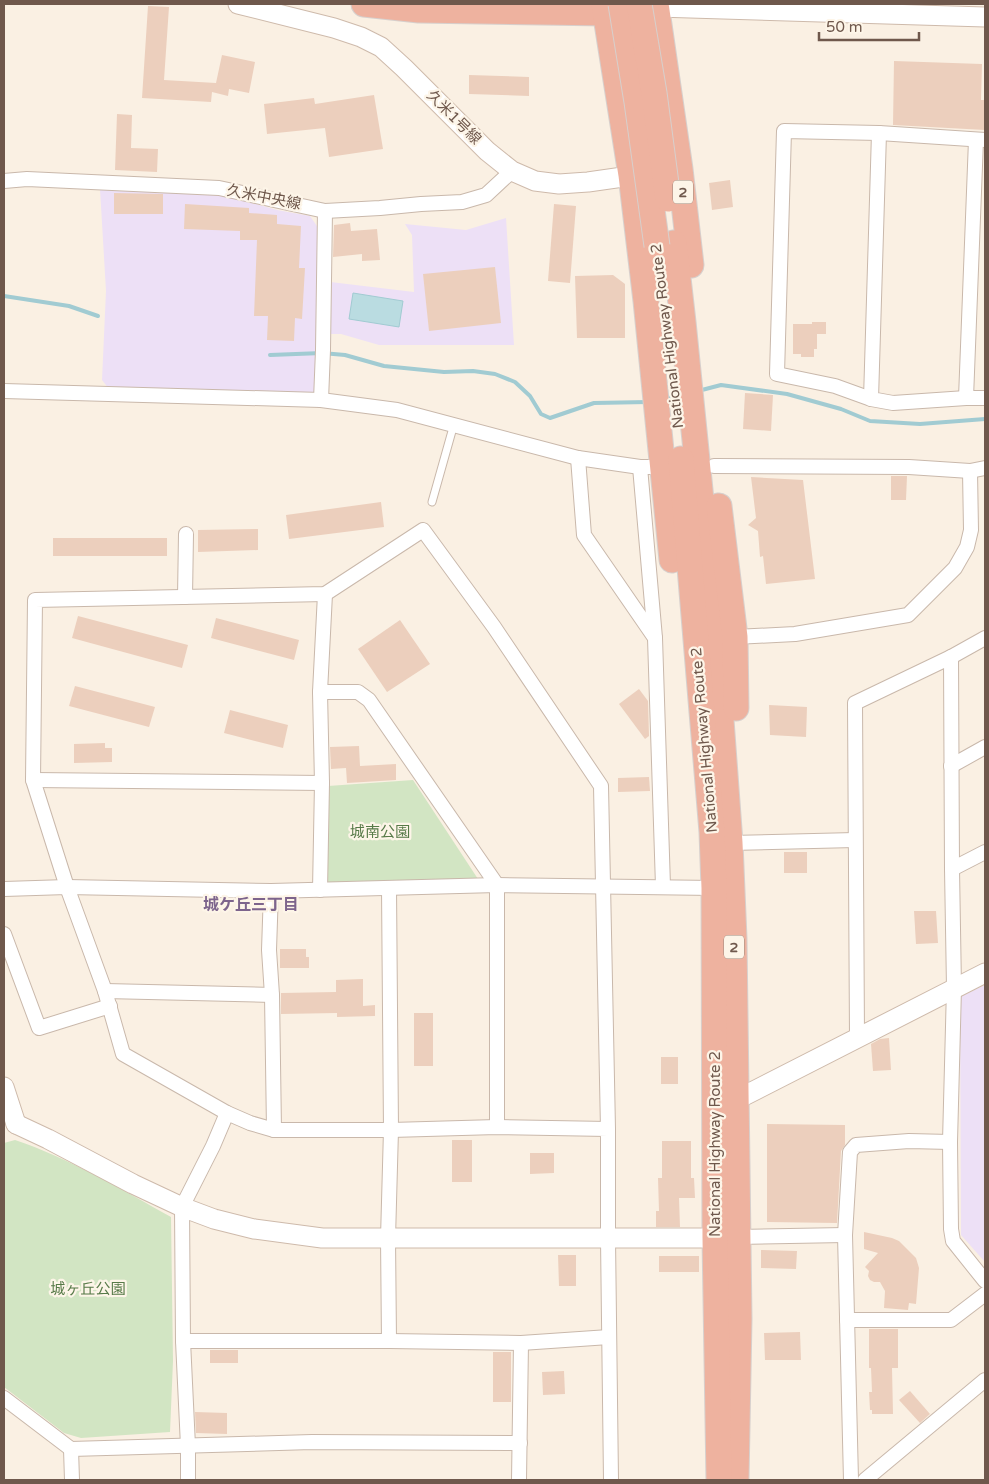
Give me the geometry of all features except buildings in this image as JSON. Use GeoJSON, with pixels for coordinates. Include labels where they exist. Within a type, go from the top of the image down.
{"type":"FeatureCollection","features":[{"type":"Feature","properties":{"kind":"highway"},"geometry":{"type":"LineString","coordinates":[[364,4],[419,10],[610,7],[649,4]]}},
{"type":"Feature","properties":{"kind":"highway","name":"2"},"geometry":{"type":"LineString","coordinates":[[649,4],[680,169],[680,374],[684,413],[714,466],[735,637],[737,790],[723,833]]}},
{"type":"Feature","properties":{"kind":"highway","name":"National Highway Route 2"},"geometry":{"type":"LineString","coordinates":[[649,4],[665,244],[684,413],[715,638],[723,833],[734,940],[736,1100],[726,1238],[719,1480]]}},
{"type":"Feature","properties":{"kind":"highway","name":"2"},"geometry":{"type":"LineString","coordinates":[[610,7],[631,175],[680,374]]}},
{"type":"Feature","properties":{"kind":"highway","name":"National Highway Route 2"},"geometry":{"type":"LineString","coordinates":[[610,7],[637,102],[665,244]]}},
{"type":"Feature","properties":{"kind":"highway","name":"2"},"geometry":{"type":"LineString","coordinates":[[684,413],[651,467],[680,654],[723,833]]}},
{"type":"Feature","properties":{"kind":"highway","name":"National Highway Route 2"},"geometry":{"type":"LineString","coordinates":[[723,833],[714,888],[726,1238],[739,1319],[736,1480]]}},
{"type":"Feature","properties":{"kind":"street","name":"久米1号線"},"geometry":{"type":"LineString","coordinates":[[238,4],[334,28],[361,37],[381,47],[487,151],[512,171],[535,181],[559,184],[588,182],[680,169]]}},
{"type":"Feature","properties":{"kind":"street"},"geometry":{"type":"LineString","coordinates":[[649,4],[985,17]]}},
{"type":"Feature","properties":{"kind":"street"},"geometry":{"type":"LineString","coordinates":[[966,398],[981,140],[784,131],[777,374],[835,386],[871,399],[893,403],[985,398]]}},
{"type":"Feature","properties":{"kind":"street"},"geometry":{"type":"LineString","coordinates":[[871,399],[879,134]]}},
{"type":"Feature","properties":{"kind":"street","name":"久米中央線"},"geometry":{"type":"LineString","coordinates":[[4,181],[27,179],[219,188],[326,211],[462,202],[486,195],[512,171]]}},
{"type":"Feature","properties":{"kind":"street"},"geometry":{"type":"LineString","coordinates":[[320,400],[326,211]]}},
{"type":"Feature","properties":{"kind":"street"},"geometry":{"type":"LineString","coordinates":[[4,391],[320,400],[397,410],[578,458],[651,467],[664,886]]}},
{"type":"Feature","properties":{"kind":"street"},"geometry":{"type":"LineString","coordinates":[[578,458],[584,536],[655,638]]}},
{"type":"Feature","properties":{"kind":"street"},"geometry":{"type":"LineString","coordinates":[[714,466],[909,466],[970,470],[985,468]]}},
{"type":"Feature","properties":{"kind":"street"},"geometry":{"type":"LineString","coordinates":[[735,637],[795,634],[908,615],[955,568],[966,547],[971,530],[970,470]]}},
{"type":"Feature","properties":{"kind":"street"},"geometry":{"type":"LineString","coordinates":[[608,1129],[274,1130],[250,1123],[227,1113],[124,1054],[105,990],[67,887],[33,780],[35,600],[324,594],[423,530],[494,627],[601,786],[608,1129],[611,1480]]}},
{"type":"Feature","properties":{"kind":"street"},"geometry":{"type":"LineString","coordinates":[[184,597],[186,534]]}},
{"type":"Feature","properties":{"kind":"street"},"geometry":{"type":"LineString","coordinates":[[320,890],[322,782],[320,692],[324,594]]}},
{"type":"Feature","properties":{"kind":"street"},"geometry":{"type":"LineString","coordinates":[[857,1037],[856,703],[951,657],[985,638]]}},
{"type":"Feature","properties":{"kind":"street"},"geometry":{"type":"LineString","coordinates":[[951,657],[954,988],[950,1142],[951,1229],[954,1241],[985,1280]]}},
{"type":"Feature","properties":{"kind":"street"},"geometry":{"type":"LineString","coordinates":[[320,692],[358,692],[369,700],[497,885],[497,1128]]}},
{"type":"Feature","properties":{"kind":"street"},"geometry":{"type":"LineString","coordinates":[[951,766],[985,748]]}},
{"type":"Feature","properties":{"kind":"street"},"geometry":{"type":"LineString","coordinates":[[33,780],[322,782]]}},
{"type":"Feature","properties":{"kind":"street"},"geometry":{"type":"LineString","coordinates":[[723,833],[856,840]]}},
{"type":"Feature","properties":{"kind":"street"},"geometry":{"type":"LineString","coordinates":[[952,870],[985,852]]}},
{"type":"Feature","properties":{"kind":"street"},"geometry":{"type":"LineString","coordinates":[[4,889],[67,887],[271,891],[497,885],[714,888]]}},
{"type":"Feature","properties":{"kind":"street"},"geometry":{"type":"LineString","coordinates":[[389,888],[389,1341]]}},
{"type":"Feature","properties":{"kind":"street"},"geometry":{"type":"LineString","coordinates":[[271,891],[269,950],[272,995],[274,1130]]}},
{"type":"Feature","properties":{"kind":"street"},"geometry":{"type":"LineString","coordinates":[[4,934],[39,1028],[110,1006]]}},
{"type":"Feature","properties":{"kind":"street"},"geometry":{"type":"LineString","coordinates":[[736,1100],[985,973]]}},
{"type":"Feature","properties":{"kind":"street"},"geometry":{"type":"LineString","coordinates":[[105,990],[272,995]]}},
{"type":"Feature","properties":{"kind":"street"},"geometry":{"type":"LineString","coordinates":[[4,1087],[10,1128],[48,1139],[133,1184],[182,1207],[214,1219],[254,1229],[322,1238],[608,1239],[845,1236]]}},
{"type":"Feature","properties":{"kind":"street"},"geometry":{"type":"LineString","coordinates":[[188,1480],[183,1341],[182,1207],[214,1146],[227,1113]]}},
{"type":"Feature","properties":{"kind":"street"},"geometry":{"type":"LineString","coordinates":[[850,1480],[845,1236],[850,1152],[856,1145],[909,1140],[950,1142]]}},
{"type":"Feature","properties":{"kind":"street"},"geometry":{"type":"LineString","coordinates":[[847,1320],[951,1320],[985,1294]]}},
{"type":"Feature","properties":{"kind":"street"},"geometry":{"type":"LineString","coordinates":[[183,1341],[521,1343],[609,1337]]}},
{"type":"Feature","properties":{"kind":"street"},"geometry":{"type":"LineString","coordinates":[[519,1480],[521,1343]]}},
{"type":"Feature","properties":{"kind":"street"},"geometry":{"type":"LineString","coordinates":[[865,1480],[985,1380]]}},
{"type":"Feature","properties":{"kind":"street"},"geometry":{"type":"LineString","coordinates":[[4,1398],[71,1448],[312,1442],[520,1443]]}},
{"type":"Feature","properties":{"kind":"street"},"geometry":{"type":"LineString","coordinates":[[71,1448],[72,1480]]}},
{"type":"Feature","properties":{"kind":"lane"},"geometry":{"type":"LineString","coordinates":[[432,502],[454,424]]}},
{"type":"Feature","properties":{"kind":"shaded area"},"geometry":{"type":"Polygon","coordinates":[[[100,189],[216,193],[277,210],[310,216],[319,229],[322,281],[414,292],[412,235],[405,224],[466,230],[506,218],[514,345],[379,345],[341,334],[330,334],[318,340],[317,388],[314,394],[109,389],[102,380],[106,291],[100,189]]]}},
{"type":"Feature","properties":{"kind":"shaded area"},"geometry":{"type":"Polygon","coordinates":[[[985,985],[985,1262],[961,1235],[960,997],[985,985]]]}},
{"type":"Feature","properties":{"kind":"green space","name":"城南公園"},"geometry":{"type":"Polygon","coordinates":[[[413,780],[478,879],[328,883],[328,786],[413,780]]]}},
{"type":"Feature","properties":{"kind":"green space","name":"城ヶ丘公園"},"geometry":{"type":"Polygon","coordinates":[[[15,1140],[75,1165],[171,1217],[173,1361],[170,1432],[81,1438],[64,1433],[4,1387],[4,1143],[15,1140]]]}},
{"type":"Feature","properties":{"kind":"water"},"geometry":{"type":"Polygon","coordinates":[[[353,293],[403,301],[399,327],[349,319],[353,293]]]}},
{"type":"Feature","properties":{"kind":"waterway"},"geometry":{"type":"LineString","coordinates":[[4,296],[69,306],[98,316]]}},
{"type":"Feature","properties":{"kind":"waterway"},"geometry":{"type":"LineString","coordinates":[[270,355],[322,353],[345,355],[384,366],[444,372],[473,371],[495,374],[515,382],[530,396],[541,414],[550,418],[594,403],[648,402]]}},
{"type":"Feature","properties":{"kind":"waterway"},"geometry":{"type":"LineString","coordinates":[[698,391],[721,385],[787,394],[841,409],[870,421],[920,424],[985,419]]}},
{"type":"Feature","properties":{"kind":"waterway"},"geometry":{"type":"LineString","coordinates":[[664,399],[682,395]]}},
{"type":"Feature","properties":{"kind":"district","name":"城ケ丘三丁目"},"geometry":{"type":"Point","coordinates":[251,905]}}]}
